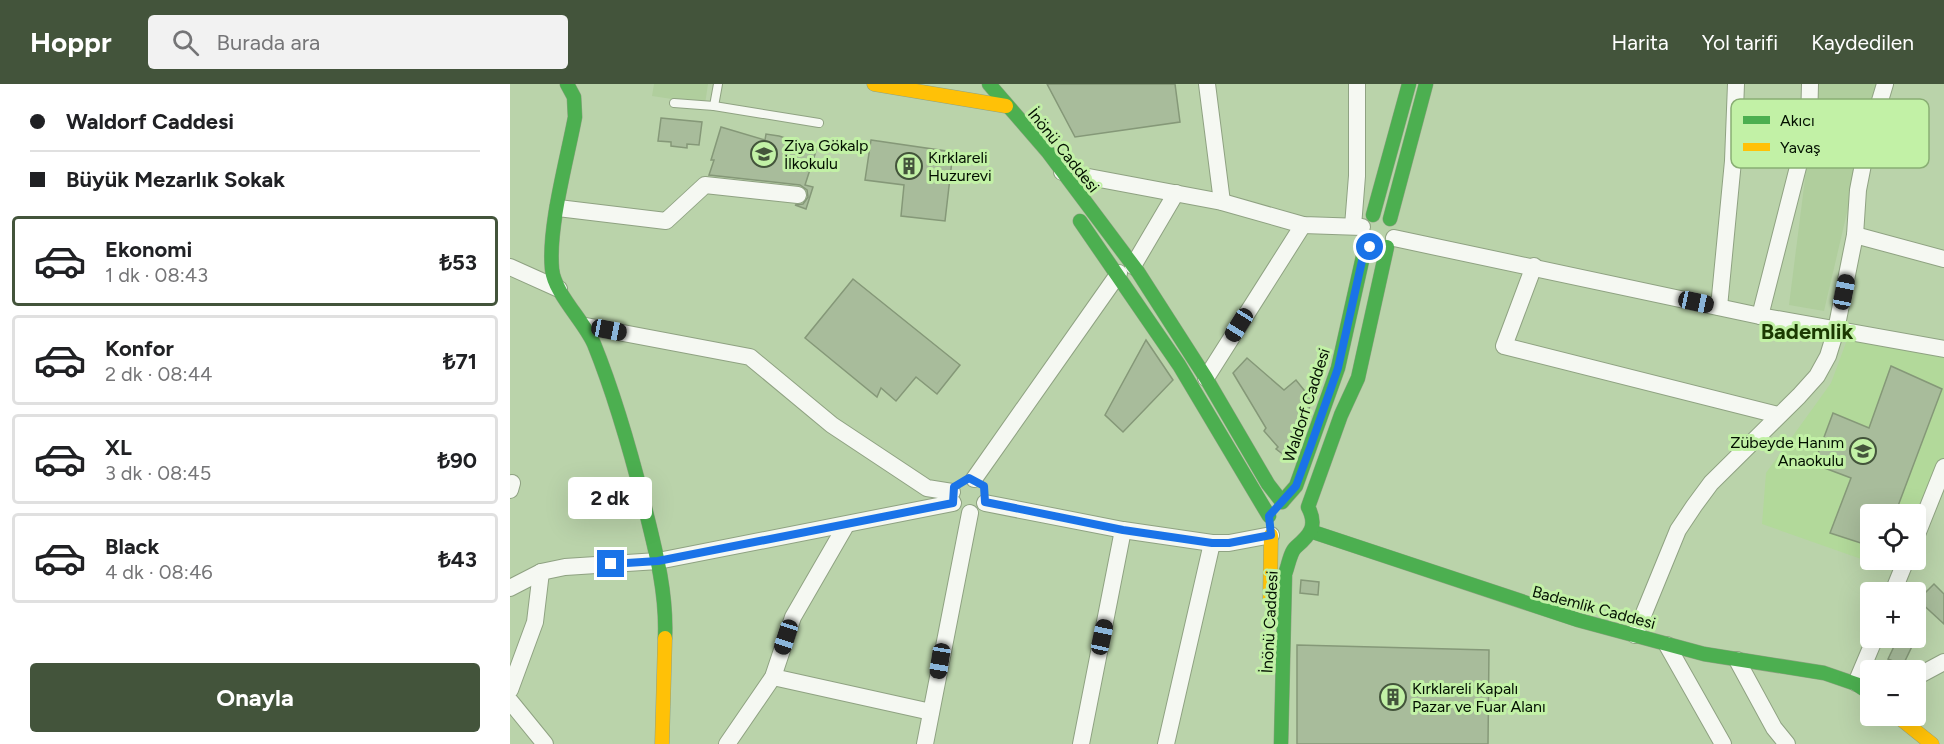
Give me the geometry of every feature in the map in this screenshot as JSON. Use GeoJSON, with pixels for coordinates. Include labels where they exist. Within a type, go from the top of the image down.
{"type":"FeatureCollection","features":[{"type":"Feature","properties":{"kind":"main road"},"geometry":{"type":"LineString","coordinates":[[567,84],[574,97],[575,117],[558,208],[552,272],[559,289],[586,326],[607,376],[627,437],[658,561],[666,616],[662,744]]}},
{"type":"Feature","properties":{"kind":"main road"},"geometry":{"type":"LineString","coordinates":[[874,84],[1006,106]]}},
{"type":"Feature","properties":{"kind":"main road"},"geometry":{"type":"LineString","coordinates":[[989,84],[1006,106]]}},
{"type":"Feature","properties":{"kind":"main road","name":"Waldorf Caddesi"},"geometry":{"type":"LineString","coordinates":[[1282,502],[1296,486],[1338,368],[1363,228],[1409,84]]}},
{"type":"Feature","properties":{"kind":"main road"},"geometry":{"type":"LineString","coordinates":[[1390,219],[1426,84]]}},
{"type":"Feature","properties":{"kind":"main road","name":"İnönü Caddesi"},"geometry":{"type":"LineString","coordinates":[[1006,106],[1038,164]]}},
{"type":"Feature","properties":{"kind":"main road","name":"İnönü Caddesi"},"geometry":{"type":"LineString","coordinates":[[1006,106],[1062,172],[1126,270],[1269,516]]}},
{"type":"Feature","properties":{"kind":"main road","name":"İnönü Caddesi"},"geometry":{"type":"LineString","coordinates":[[1071,209],[1126,270],[1206,378],[1268,484],[1282,502]]}},
{"type":"Feature","properties":{"kind":"main road"},"geometry":{"type":"LineString","coordinates":[[1310,510],[1295,500],[1282,502],[1269,516],[1271,535],[1283,546],[1294,548],[1306,541],[1312,532],[1310,510],[1341,415],[1358,378],[1395,227],[1384,215],[1363,228],[1376,249],[1390,243]]}},
{"type":"Feature","properties":{"kind":"main road","name":"Bademlik Caddesi"},"geometry":{"type":"LineString","coordinates":[[1312,532],[1530,608],[1667,645],[1737,660],[1828,673],[1860,686]]}},
{"type":"Feature","properties":{"kind":"main road","name":"İnönü Caddesi"},"geometry":{"type":"LineString","coordinates":[[1269,617],[1271,535]]}},
{"type":"Feature","properties":{"kind":"main road","name":"İnönü Caddesi"},"geometry":{"type":"LineString","coordinates":[[1281,744],[1285,574],[1294,548]]}},
{"type":"Feature","properties":{"kind":"main road"},"geometry":{"type":"LineString","coordinates":[[1910,726],[1932,744]]}},
{"type":"Feature","properties":{"kind":"street"},"geometry":{"type":"LineString","coordinates":[[1207,84],[1222,202]]}},
{"type":"Feature","properties":{"kind":"street"},"geometry":{"type":"LineString","coordinates":[[1062,172],[1222,202],[1303,225],[1363,228],[1357,176],[1357,84]]}},
{"type":"Feature","properties":{"kind":"street"},"geometry":{"type":"LineString","coordinates":[[1735,99],[1736,84]]}},
{"type":"Feature","properties":{"kind":"street"},"geometry":{"type":"LineString","coordinates":[[1810,84],[1810,99]]}},
{"type":"Feature","properties":{"kind":"street"},"geometry":{"type":"LineString","coordinates":[[1880,99],[1885,84]]}},
{"type":"Feature","properties":{"kind":"street"},"geometry":{"type":"LineString","coordinates":[[1719,307],[1732,168]]}},
{"type":"Feature","properties":{"kind":"street"},"geometry":{"type":"LineString","coordinates":[[1760,316],[1798,168]]}},
{"type":"Feature","properties":{"kind":"street"},"geometry":{"type":"LineString","coordinates":[[1635,635],[1678,530],[1694,506],[1711,483],[1817,376],[1828,356],[1836,330],[1855,235],[1857,190],[1862,168]]}},
{"type":"Feature","properties":{"kind":"street"},"geometry":{"type":"LineString","coordinates":[[558,208],[666,221],[705,185],[798,195]]}},
{"type":"Feature","properties":{"kind":"street"},"geometry":{"type":"LineString","coordinates":[[953,497],[958,482],[974,479],[1126,270],[1176,193]]}},
{"type":"Feature","properties":{"kind":"street"},"geometry":{"type":"LineString","coordinates":[[1206,378],[1303,225]]}},
{"type":"Feature","properties":{"kind":"street"},"geometry":{"type":"LineString","coordinates":[[1855,235],[1944,259]]}},
{"type":"Feature","properties":{"kind":"street"},"geometry":{"type":"LineString","coordinates":[[1390,243],[1534,266],[1760,316],[1944,348]]}},
{"type":"Feature","properties":{"kind":"street"},"geometry":{"type":"LineString","coordinates":[[1534,266],[1504,346],[1778,415]]}},
{"type":"Feature","properties":{"kind":"street"},"geometry":{"type":"LineString","coordinates":[[510,267],[559,289]]}},
{"type":"Feature","properties":{"kind":"street"},"geometry":{"type":"LineString","coordinates":[[586,326],[750,357],[832,425],[927,488],[953,497],[961,511],[970,513],[978,511],[985,502],[984,486],[974,479]]}},
{"type":"Feature","properties":{"kind":"street"},"geometry":{"type":"LineString","coordinates":[[1926,512],[1944,467]]}},
{"type":"Feature","properties":{"kind":"street"},"geometry":{"type":"LineString","coordinates":[[510,588],[541,572],[565,567],[658,561],[845,526],[953,497]]}},
{"type":"Feature","properties":{"kind":"street"},"geometry":{"type":"LineString","coordinates":[[985,502],[1123,530],[1212,543],[1229,543],[1271,535]]}},
{"type":"Feature","properties":{"kind":"street"},"geometry":{"type":"LineString","coordinates":[[925,744],[970,513]]}},
{"type":"Feature","properties":{"kind":"street"},"geometry":{"type":"LineString","coordinates":[[727,744],[773,677],[793,616],[845,526]]}},
{"type":"Feature","properties":{"kind":"street"},"geometry":{"type":"LineString","coordinates":[[1081,744],[1123,530]]}},
{"type":"Feature","properties":{"kind":"street"},"geometry":{"type":"LineString","coordinates":[[1166,744],[1212,543]]}},
{"type":"Feature","properties":{"kind":"street"},"geometry":{"type":"LineString","coordinates":[[510,690],[536,622],[541,572]]}},
{"type":"Feature","properties":{"kind":"street"},"geometry":{"type":"LineString","coordinates":[[1667,645],[1723,744]]}},
{"type":"Feature","properties":{"kind":"street"},"geometry":{"type":"LineString","coordinates":[[1856,683],[1871,648]]}},
{"type":"Feature","properties":{"kind":"street"},"geometry":{"type":"LineString","coordinates":[[1737,660],[1774,728],[1787,744]]}},
{"type":"Feature","properties":{"kind":"street"},"geometry":{"type":"LineString","coordinates":[[1926,672],[1944,662]]}},
{"type":"Feature","properties":{"kind":"street"},"geometry":{"type":"LineString","coordinates":[[773,677],[931,712]]}},
{"type":"Feature","properties":{"kind":"street"},"geometry":{"type":"LineString","coordinates":[[510,701],[545,744]]}},
{"type":"Feature","properties":{"kind":"lane"},"geometry":{"type":"LineString","coordinates":[[714,106],[718,84]]}},
{"type":"Feature","properties":{"kind":"lane"},"geometry":{"type":"LineString","coordinates":[[674,103],[714,106],[819,123]]}},
{"type":"Feature","properties":{"kind":"shaded area"},"geometry":{"type":"Polygon","coordinates":[[[654,84],[708,84],[705,104],[652,96],[654,84]]]}},
{"type":"Feature","properties":{"kind":"shaded area"},"geometry":{"type":"Polygon","coordinates":[[[1817,84],[1877,84],[1873,99],[1815,99],[1817,84]]]}},
{"type":"Feature","properties":{"kind":"shaded area"},"geometry":{"type":"Polygon","coordinates":[[[1806,168],[1857,168],[1824,311],[1789,305],[1806,168]]]}},
{"type":"Feature","properties":{"kind":"shaded area","name":"Zübeyde Hanım Anaokulu"},"geometry":{"type":"Polygon","coordinates":[[[1850,332],[1944,349],[1944,467],[1926,512],[1926,504],[1860,504],[1860,559],[1762,524],[1766,473],[1831,383],[1850,332]]]}},
{"type":"Feature","properties":{"kind":"building"},"geometry":{"type":"Polygon","coordinates":[[[1047,84],[1175,84],[1180,122],[1075,137],[1047,84]]]}},
{"type":"Feature","properties":{"kind":"building"},"geometry":{"type":"Polygon","coordinates":[[[661,118],[702,122],[699,145],[687,144],[687,148],[671,146],[671,142],[658,141],[661,118]]]}},
{"type":"Feature","properties":{"kind":"building","name":"Ziya Gökalp İlkokulu"},"geometry":{"type":"Polygon","coordinates":[[[721,127],[765,140],[766,134],[779,136],[817,148],[805,185],[813,187],[806,209],[795,205],[803,204],[808,197],[807,190],[800,185],[709,175],[721,127]]]}},
{"type":"Feature","properties":{"kind":"building","name":"Kırklareli Huzurevi"},"geometry":{"type":"Polygon","coordinates":[[[871,140],[953,152],[945,221],[901,216],[904,185],[865,180],[871,140]]]}},
{"type":"Feature","properties":{"kind":"building"},"geometry":{"type":"Polygon","coordinates":[[[853,279],[960,365],[937,394],[916,377],[896,401],[881,388],[877,397],[805,338],[853,279]]]}},
{"type":"Feature","properties":{"kind":"building"},"geometry":{"type":"Polygon","coordinates":[[[1146,340],[1173,380],[1123,432],[1105,415],[1146,340]]]}},
{"type":"Feature","properties":{"kind":"building"},"geometry":{"type":"Polygon","coordinates":[[[1247,358],[1284,390],[1296,380],[1312,400],[1294,453],[1289,459],[1276,449],[1278,447],[1264,431],[1266,428],[1233,373],[1247,358]]]}},
{"type":"Feature","properties":{"kind":"building","name":"Zübeyde Hanım Anaokulu"},"geometry":{"type":"Polygon","coordinates":[[[1891,366],[1942,389],[1899,504],[1860,504],[1860,543],[1830,533],[1851,478],[1814,464],[1833,413],[1869,428],[1891,366]]]}},
{"type":"Feature","properties":{"kind":"building"},"geometry":{"type":"Polygon","coordinates":[[[1301,580],[1319,582],[1318,595],[1300,593],[1301,580]]]}},
{"type":"Feature","properties":{"kind":"building"},"geometry":{"type":"Polygon","coordinates":[[[1934,584],[1944,594],[1944,624],[1926,607],[1926,592],[1934,584]]]}},
{"type":"Feature","properties":{"kind":"building","name":"Kırklareli Kapalı Pazar ve Fuar Alanı"},"geometry":{"type":"Polygon","coordinates":[[[1297,645],[1489,650],[1488,744],[1297,744],[1297,645]]]}},
{"type":"Feature","properties":{"kind":"building"},"geometry":{"type":"Polygon","coordinates":[[[1893,648],[1911,648],[1905,660],[1888,659],[1893,648]]]}},
{"type":"Feature","properties":{"kind":"traffic: fast"},"geometry":{"type":"LineString","coordinates":[[567,84],[574,97],[575,117],[555,214],[552,269],[558,288],[594,344],[622,423],[659,570],[664,604],[665,638]]}},
{"type":"Feature","properties":{"kind":"traffic: fast"},"geometry":{"type":"LineString","coordinates":[[989,84],[1048,152],[1138,272],[1206,378],[1268,484],[1282,502]]}},
{"type":"Feature","properties":{"kind":"traffic: fast"},"geometry":{"type":"LineString","coordinates":[[1373,215],[1409,84]]}},
{"type":"Feature","properties":{"kind":"traffic: fast"},"geometry":{"type":"LineString","coordinates":[[1390,219],[1426,84]]}},
{"type":"Feature","properties":{"kind":"traffic: fast"},"geometry":{"type":"LineString","coordinates":[[1080,221],[1179,365],[1269,516]]}},
{"type":"Feature","properties":{"kind":"traffic: fast"},"geometry":{"type":"LineString","coordinates":[[1282,502],[1296,486],[1338,368],[1366,243]]}},
{"type":"Feature","properties":{"kind":"traffic: fast"},"geometry":{"type":"LineString","coordinates":[[1281,744],[1285,574],[1294,549],[1311,530],[1312,520],[1308,507],[1341,415],[1358,378],[1387,247]]}},
{"type":"Feature","properties":{"kind":"traffic: fast"},"geometry":{"type":"LineString","coordinates":[[1313,532],[1578,620],[1704,654],[1824,673],[1860,687]]}},
{"type":"Feature","properties":{"kind":"traffic: slow"},"geometry":{"type":"LineString","coordinates":[[874,84],[1006,106]]}},
{"type":"Feature","properties":{"kind":"traffic: slow"},"geometry":{"type":"LineString","coordinates":[[1270,599],[1271,535]]}},
{"type":"Feature","properties":{"kind":"traffic: slow"},"geometry":{"type":"LineString","coordinates":[[662,744],[665,638]]}},
{"type":"Feature","properties":{"kind":"traffic: slow"},"geometry":{"type":"LineString","coordinates":[[1910,726],[1932,744]]}},
{"type":"Feature","properties":{"kind":"place","name":"Ziya Gökalp İlkokulu"},"geometry":{"type":"Point","coordinates":[764,154]}},
{"type":"Feature","properties":{"kind":"place","name":"Kırklareli Huzurevi"},"geometry":{"type":"Point","coordinates":[909,166]}},
{"type":"Feature","properties":{"kind":"place","name":"Zübeyde Hanım Anaokulu"},"geometry":{"type":"Point","coordinates":[1863,451]}},
{"type":"Feature","properties":{"kind":"place","name":"Kırklareli Kapalı Pazar ve Fuar Alanı"},"geometry":{"type":"Point","coordinates":[1393,697]}},
{"type":"Feature","properties":{"kind":"district","name":"Bademlik"},"geometry":{"type":"Point","coordinates":[1807,331]}},
{"type":"Feature","properties":{"kind":"route"},"geometry":{"type":"LineString","coordinates":[[611,564],[658,561],[953,503],[954,487],[958,482],[969,478],[984,486],[985,502],[1123,530],[1212,543],[1229,543],[1271,535],[1269,516],[1296,486],[1338,368],[1353,289],[1366,243],[1370,247]]}}]}
